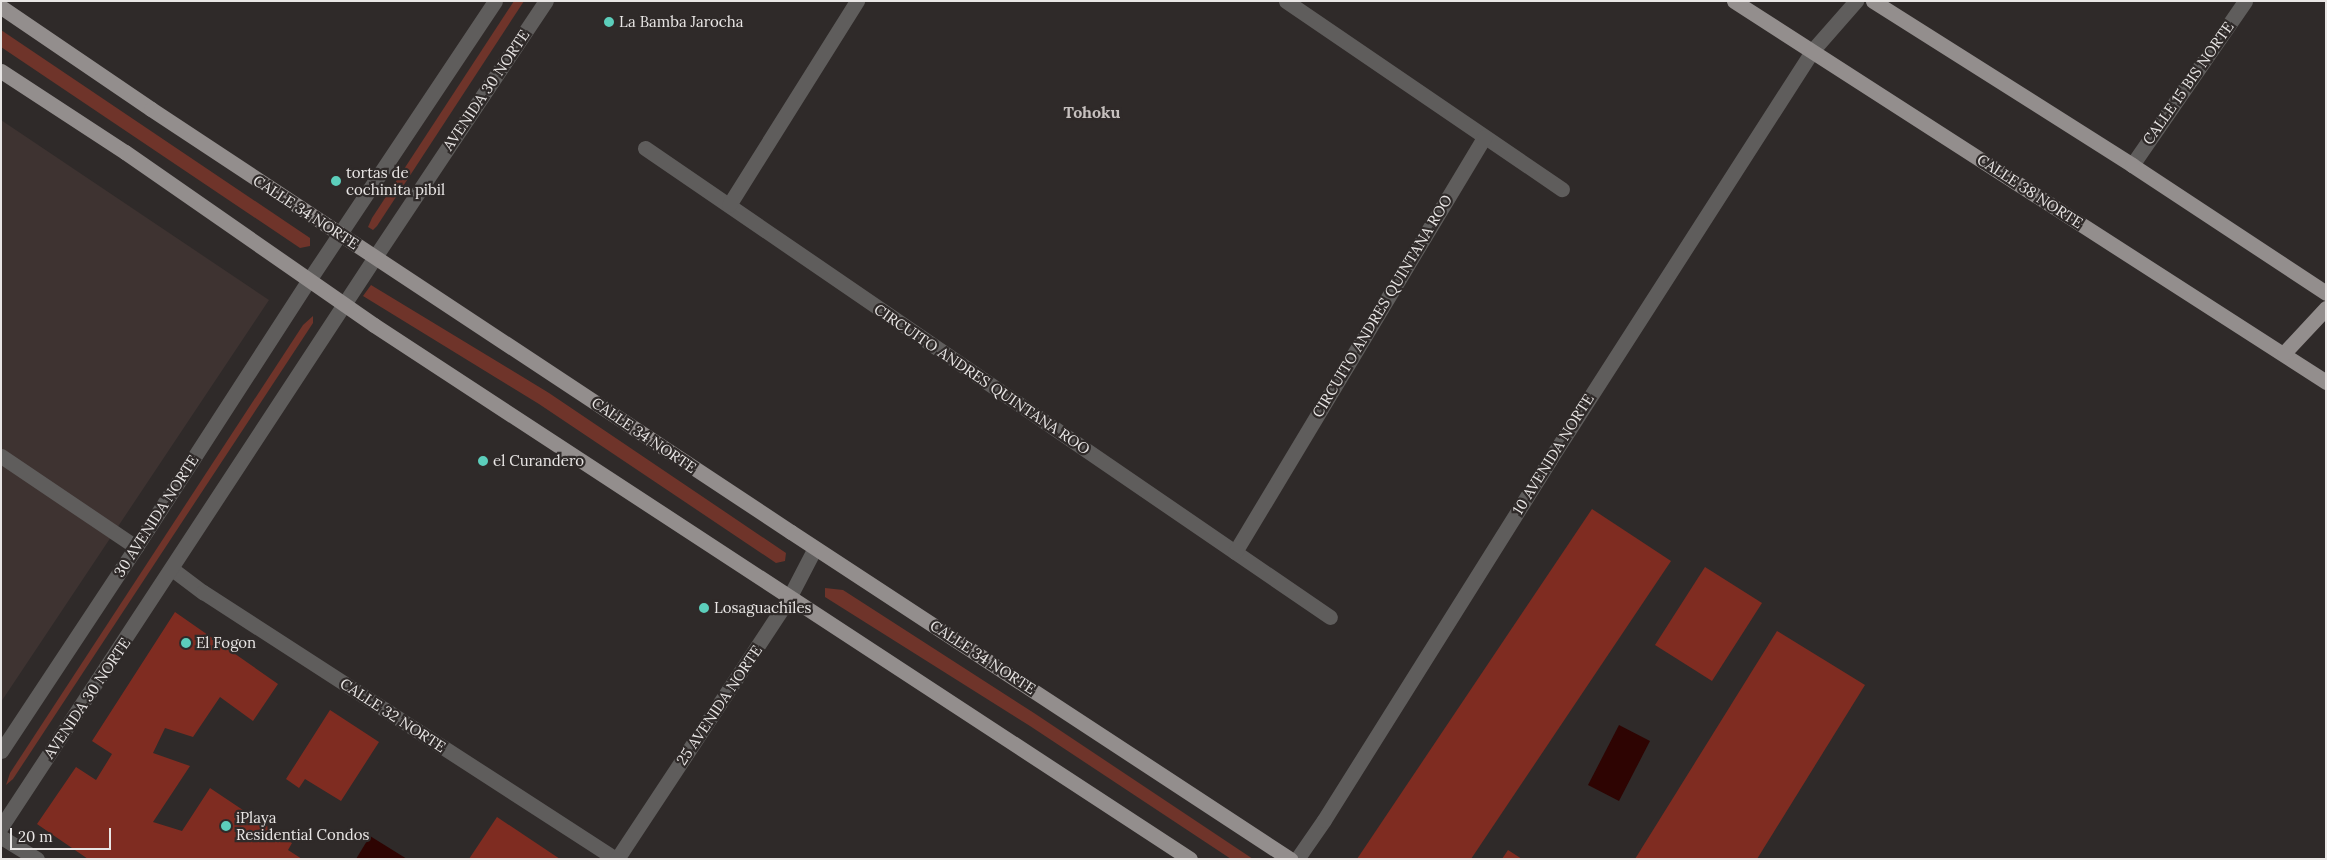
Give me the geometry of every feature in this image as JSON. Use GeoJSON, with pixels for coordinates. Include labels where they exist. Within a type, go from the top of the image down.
{"type":"FeatureCollection","features":[{"type":"Feature","properties":{"kind":"main road","name":"CALLE 38 NORTE"},"geometry":{"type":"LineString","coordinates":[[1734,1],[2326,382]]}},
{"type":"Feature","properties":{"kind":"main road"},"geometry":{"type":"LineString","coordinates":[[1873,1],[2132,165],[2326,293]]}},
{"type":"Feature","properties":{"kind":"main road","name":"CALLE 34 NORTE"},"geometry":{"type":"LineString","coordinates":[[1,7],[815,548],[1290,859]]}},
{"type":"Feature","properties":{"kind":"main road"},"geometry":{"type":"LineString","coordinates":[[1,71],[125,152],[344,305],[1190,859]]}},
{"type":"Feature","properties":{"kind":"main road"},"geometry":{"type":"LineString","coordinates":[[2284,354],[2326,308]]}},
{"type":"Feature","properties":{"kind":"street"},"geometry":{"type":"LineString","coordinates":[[309,280],[495,1]]}},
{"type":"Feature","properties":{"kind":"street","name":"AVENIDA 30 NORTE"},"geometry":{"type":"LineString","coordinates":[[344,305],[546,1]]}},
{"type":"Feature","properties":{"kind":"street"},"geometry":{"type":"LineString","coordinates":[[729,206],[857,1]]}},
{"type":"Feature","properties":{"kind":"street"},"geometry":{"type":"LineString","coordinates":[[1286,1],[1562,189]]}},
{"type":"Feature","properties":{"kind":"street","name":"10 AVENIDA NORTE"},"geometry":{"type":"LineString","coordinates":[[1297,859],[1324,820],[1549,460],[1812,51],[1856,1]]}},
{"type":"Feature","properties":{"kind":"street","name":"CALLE 15 BIS NORTE"},"geometry":{"type":"LineString","coordinates":[[2132,165],[2245,1]]}},
{"type":"Feature","properties":{"kind":"street","name":"CIRCUITO ANDRES QUINTANA ROO"},"geometry":{"type":"LineString","coordinates":[[1235,552],[1484,137]]}},
{"type":"Feature","properties":{"kind":"street","name":"CIRCUITO ANDRES QUINTANA ROO"},"geometry":{"type":"LineString","coordinates":[[645,148],[1330,617]]}},
{"type":"Feature","properties":{"kind":"street","name":"30 AVENIDA NORTE"},"geometry":{"type":"LineString","coordinates":[[1,751],[309,280]]}},
{"type":"Feature","properties":{"kind":"street"},"geometry":{"type":"LineString","coordinates":[[172,569],[344,305]]}},
{"type":"Feature","properties":{"kind":"street"},"geometry":{"type":"LineString","coordinates":[[1,456],[136,547]]}},
{"type":"Feature","properties":{"kind":"street","name":"25 AVENIDA NORTE"},"geometry":{"type":"LineString","coordinates":[[616,859],[789,598],[815,548]]}},
{"type":"Feature","properties":{"kind":"street","name":"AVENIDA 30 NORTE"},"geometry":{"type":"LineString","coordinates":[[1,827],[172,569]]}},
{"type":"Feature","properties":{"kind":"street","name":"CALLE 32 NORTE"},"geometry":{"type":"LineString","coordinates":[[172,569],[203,592],[616,859]]}},
{"type":"Feature","properties":{"kind":"street"},"geometry":{"type":"LineString","coordinates":[[1,836],[37,859]]}},
{"type":"Feature","properties":{"kind":"shaded area"},"geometry":{"type":"Polygon","coordinates":[[[514,1],[524,1],[377,226],[373,230],[368,227],[372,218],[514,1]]]}},
{"type":"Feature","properties":{"kind":"shaded area"},"geometry":{"type":"Polygon","coordinates":[[[1,30],[310,238],[310,246],[300,248],[1,47],[1,30]]]}},
{"type":"Feature","properties":{"kind":"shaded area"},"geometry":{"type":"Polygon","coordinates":[[[1,120],[269,300],[1,702],[1,120]]]}},
{"type":"Feature","properties":{"kind":"shaded area"},"geometry":{"type":"Polygon","coordinates":[[[371,285],[549,393],[786,553],[785,561],[776,563],[539,404],[363,296],[371,285]]]}},
{"type":"Feature","properties":{"kind":"shaded area"},"geometry":{"type":"Polygon","coordinates":[[[313,316],[313,323],[13,779],[6,785],[10,773],[303,325],[313,316]]]}},
{"type":"Feature","properties":{"kind":"shaded area"},"geometry":{"type":"Polygon","coordinates":[[[825,588],[843,590],[1034,713],[1253,859],[1231,859],[1030,726],[825,597],[825,588]]]}},
{"type":"Feature","properties":{"kind":"shaded area"},"geometry":{"type":"Polygon","coordinates":[[[1619,725],[1650,741],[1619,801],[1588,785],[1619,725]]]}},
{"type":"Feature","properties":{"kind":"shaded area"},"geometry":{"type":"Polygon","coordinates":[[[370,836],[407,859],[356,859],[370,836]]]}},
{"type":"Feature","properties":{"kind":"building"},"geometry":{"type":"Polygon","coordinates":[[[1592,509],[1671,561],[1471,859],[1357,859],[1592,509]]]}},
{"type":"Feature","properties":{"kind":"building"},"geometry":{"type":"Polygon","coordinates":[[[1705,567],[1762,603],[1712,681],[1655,645],[1705,567]]]}},
{"type":"Feature","properties":{"kind":"building"},"geometry":{"type":"Polygon","coordinates":[[[175,612],[278,684],[253,721],[220,697],[193,737],[165,728],[153,753],[190,766],[153,822],[182,831],[210,788],[292,843],[288,850],[302,859],[88,859],[37,824],[76,767],[96,780],[112,754],[92,741],[175,612]]]}},
{"type":"Feature","properties":{"kind":"building"},"geometry":{"type":"Polygon","coordinates":[[[1777,631],[1865,685],[1757,859],[1635,859],[1777,631]]]}},
{"type":"Feature","properties":{"kind":"building"},"geometry":{"type":"Polygon","coordinates":[[[330,710],[379,742],[341,801],[305,779],[299,788],[286,779],[330,710]]]}},
{"type":"Feature","properties":{"kind":"building"},"geometry":{"type":"Polygon","coordinates":[[[497,817],[560,859],[469,859],[497,817]]]}},
{"type":"Feature","properties":{"kind":"building"},"geometry":{"type":"Polygon","coordinates":[[[1508,850],[1522,859],[1502,859],[1508,850]]]}},
{"type":"Feature","properties":{"kind":"place","name":"La Bamba Jarocha"},"geometry":{"type":"Point","coordinates":[609,22]}},
{"type":"Feature","properties":{"kind":"place","name":"tortas de cochinita pibil"},"geometry":{"type":"Point","coordinates":[336,181]}},
{"type":"Feature","properties":{"kind":"place","name":"el Curandero"},"geometry":{"type":"Point","coordinates":[483,461]}},
{"type":"Feature","properties":{"kind":"place","name":"Losaguachiles"},"geometry":{"type":"Point","coordinates":[704,608]}},
{"type":"Feature","properties":{"kind":"place","name":"El Fogon"},"geometry":{"type":"Point","coordinates":[186,643]}},
{"type":"Feature","properties":{"kind":"place","name":"iPlaya Residential Condos"},"geometry":{"type":"Point","coordinates":[226,826]}},
{"type":"Feature","properties":{"kind":"district","name":"Tohoku"},"geometry":{"type":"Point","coordinates":[1092,112]}}]}
